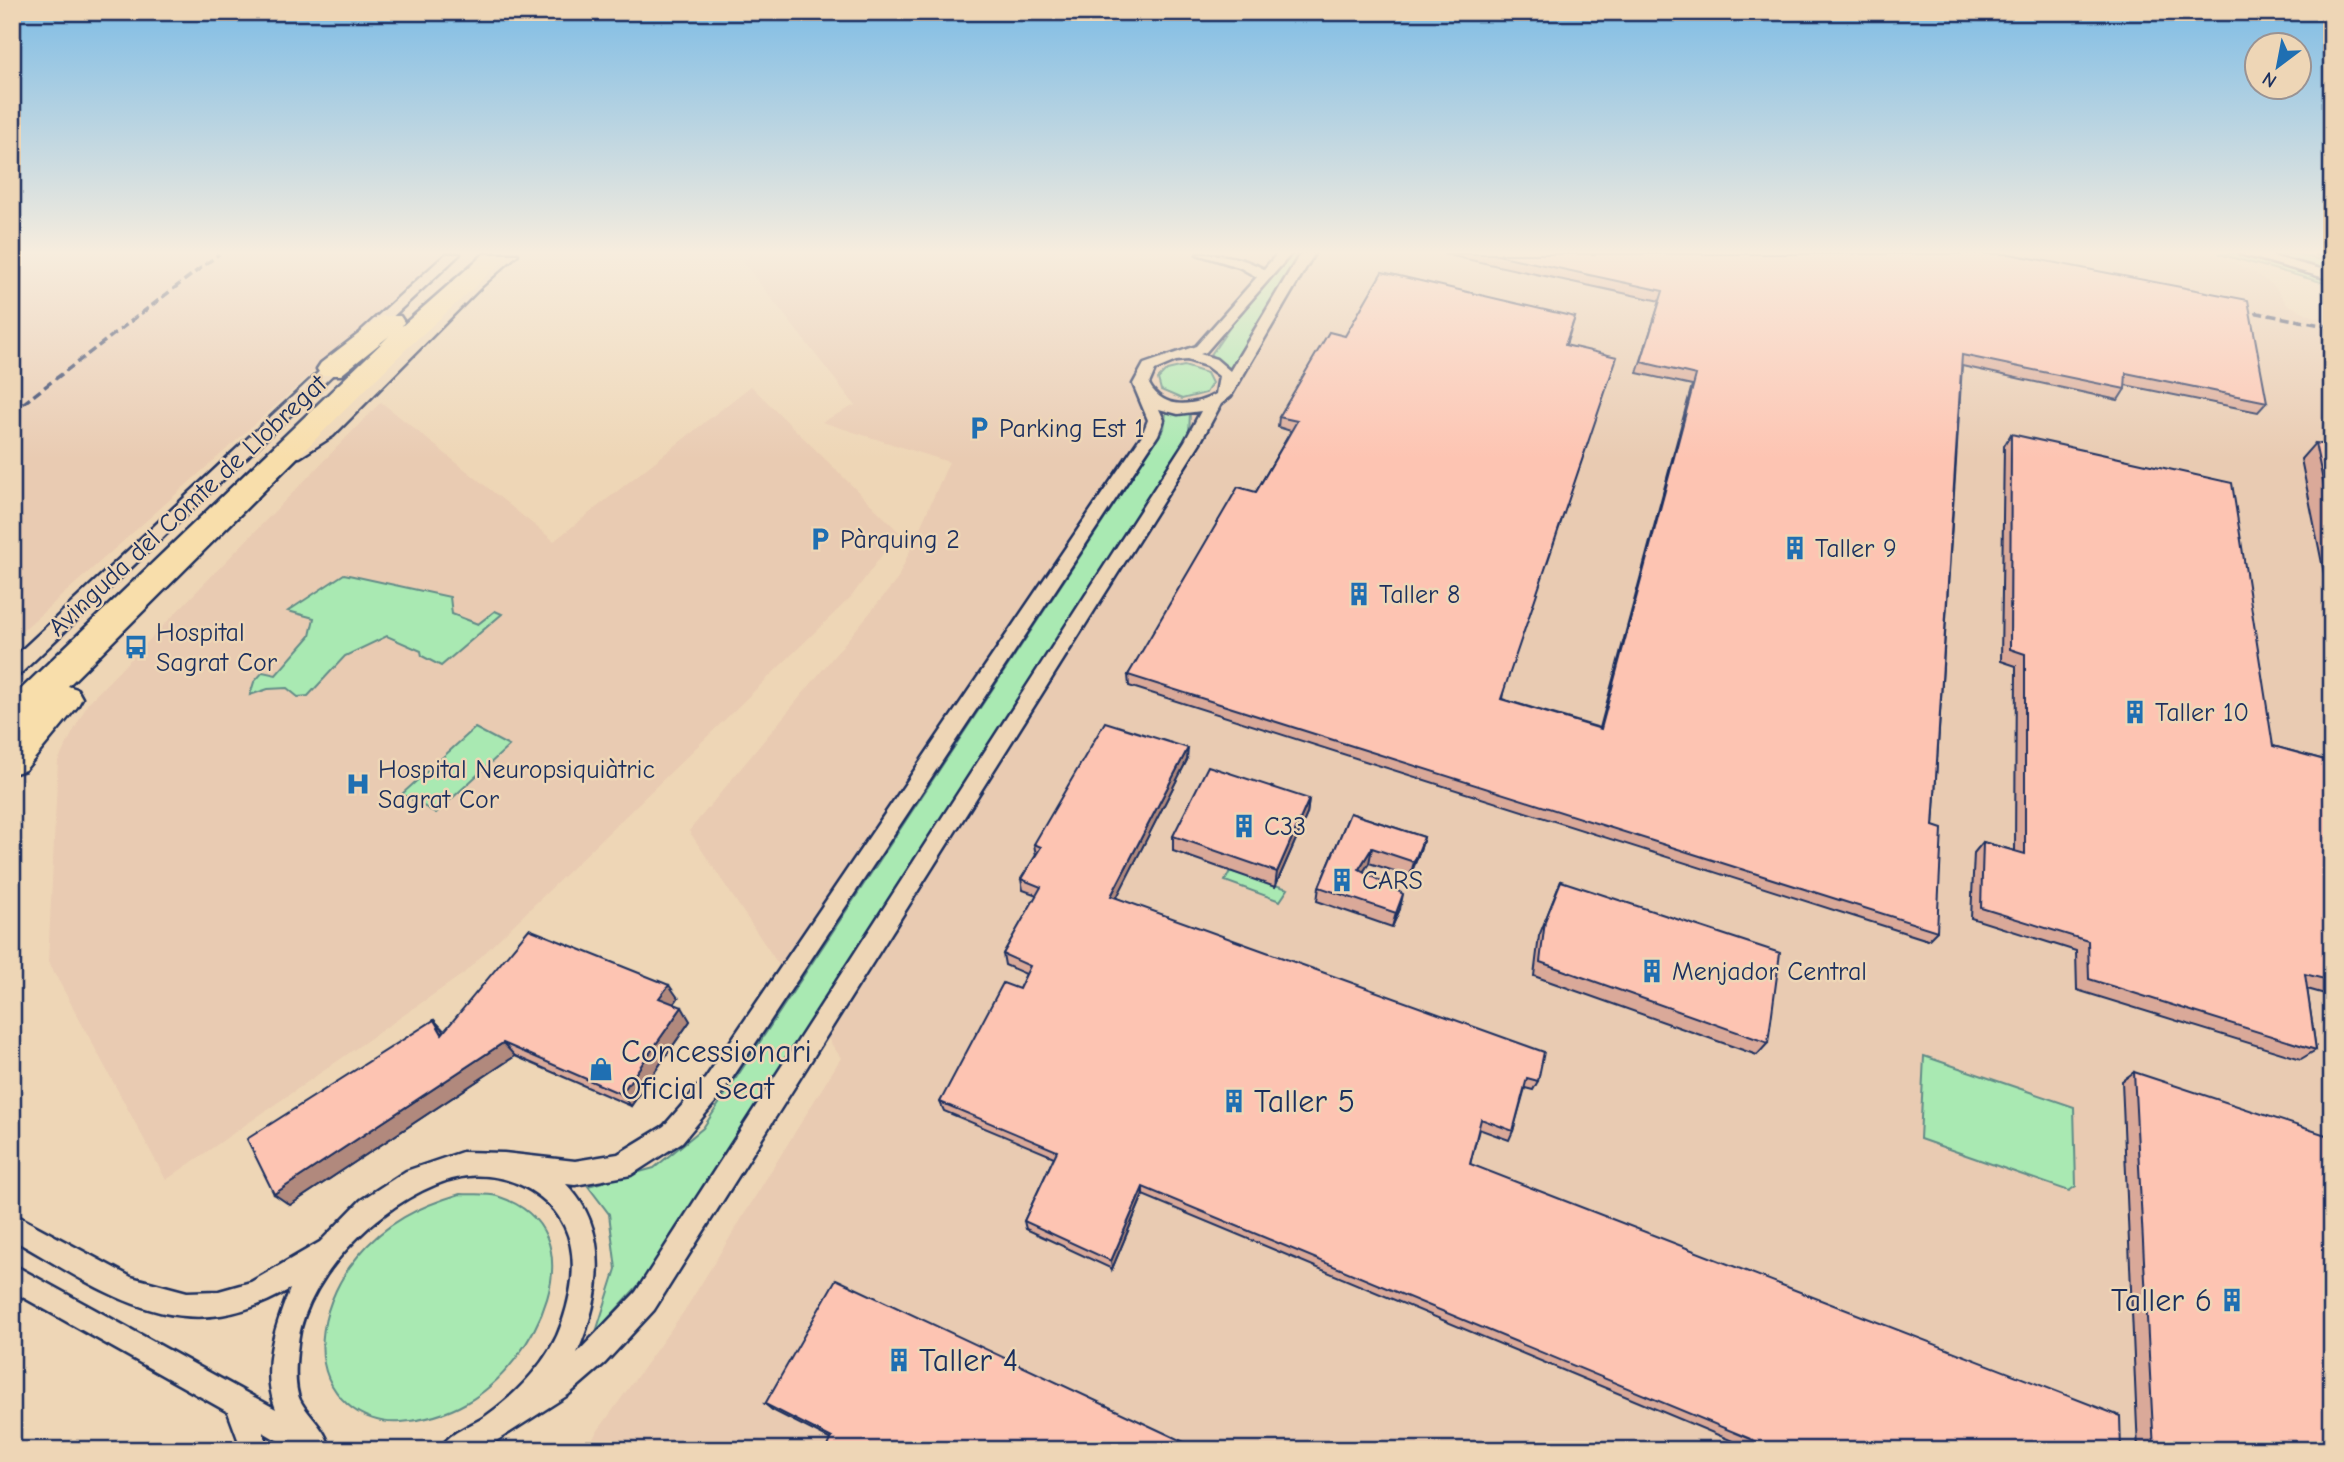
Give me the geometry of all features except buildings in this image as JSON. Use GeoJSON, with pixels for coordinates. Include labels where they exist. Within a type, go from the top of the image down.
{"type":"FeatureCollection","features":[{"type":"Feature","properties":{"kind":"highway"},"geometry":{"type":"LineString","coordinates":[[331,369],[388,322]]}},
{"type":"Feature","properties":{"kind":"highway"},"geometry":{"type":"LineString","coordinates":[[12,696],[399,322]]}},
{"type":"Feature","properties":{"kind":"highway"},"geometry":{"type":"LineString","coordinates":[[12,720],[421,322]]}},
{"type":"Feature","properties":{"kind":"highway","name":"Avinguda del Comte de Llobregat"},"geometry":{"type":"LineString","coordinates":[[80,681],[111,644],[129,607]]}},
{"type":"Feature","properties":{"kind":"highway"},"geometry":{"type":"LineString","coordinates":[[12,741],[80,681]]}},
{"type":"Feature","properties":{"kind":"highway"},"geometry":{"type":"LineString","coordinates":[[12,760],[80,681]]}},
{"type":"Feature","properties":{"kind":"street","name":"Avinguda del Comte de Llobregat"},"geometry":{"type":"LineString","coordinates":[[275,463],[327,432],[438,322]]}},
{"type":"Feature","properties":{"kind":"street"},"geometry":{"type":"LineString","coordinates":[[319,1448],[294,1419],[283,1388],[283,1343],[298,1296],[325,1252],[364,1212],[410,1182],[458,1166],[503,1165],[575,1173],[622,1166],[673,1134],[713,1087],[1150,435],[1156,420],[1141,384],[1149,367],[1201,349],[1225,322]]}},
{"type":"Feature","properties":{"kind":"street"},"geometry":{"type":"LineString","coordinates":[[514,1412],[558,1385],[596,1354],[652,1291],[927,863],[1265,322]]}},
{"type":"Feature","properties":{"kind":"street"},"geometry":{"type":"LineString","coordinates":[[1144,392],[1162,405],[1175,408],[1202,407],[1221,395],[1228,379],[1223,370],[1214,363],[1187,356],[1172,357]]}},
{"type":"Feature","properties":{"kind":"street","name":"Avinguda del Comte de Llobregat"},"geometry":{"type":"LineString","coordinates":[[12,670],[331,369]]}},
{"type":"Feature","properties":{"kind":"street"},"geometry":{"type":"LineString","coordinates":[[454,1450],[481,1443],[514,1412],[557,1362],[578,1317],[587,1273],[583,1234],[568,1201],[540,1178],[503,1165]]}},
{"type":"Feature","properties":{"kind":"street"},"geometry":{"type":"LineString","coordinates":[[12,1225],[135,1292],[152,1300],[184,1307],[216,1304],[249,1296],[325,1252]]}},
{"type":"Feature","properties":{"kind":"street"},"geometry":{"type":"LineString","coordinates":[[12,1277],[319,1448]]}},
{"type":"Feature","properties":{"kind":"street"},"geometry":{"type":"LineString","coordinates":[[238,1403],[256,1450]]}},
{"type":"Feature","properties":{"kind":"shaded area"},"geometry":{"type":"Polygon","coordinates":[[[12,322],[369,322],[12,640],[12,322]]]}},
{"type":"Feature","properties":{"kind":"shaded area"},"geometry":{"type":"Polygon","coordinates":[[[790,322],[2332,322],[2332,1450],[584,1450],[685,1310],[841,1058],[689,831],[897,580],[949,462],[822,422],[855,405],[790,322]]]}},
{"type":"Feature","properties":{"kind":"shaded area","name":"Hospital Neuropsiquiàtric Sagrat Cor"},"geometry":{"type":"Polygon","coordinates":[[[751,386],[899,532],[851,597],[463,974],[166,1180],[48,961],[58,761],[88,703],[381,402],[554,541],[751,386]]]}},
{"type":"Feature","properties":{"kind":"green space"},"geometry":{"type":"Polygon","coordinates":[[[1258,322],[1230,368],[1210,356],[1233,323],[1258,322]]]}},
{"type":"Feature","properties":{"kind":"green space"},"geometry":{"type":"Polygon","coordinates":[[[1184,366],[1207,373],[1212,383],[1206,393],[1182,399],[1161,390],[1158,379],[1167,370],[1184,366]]]}},
{"type":"Feature","properties":{"kind":"green space"},"geometry":{"type":"Polygon","coordinates":[[[1166,413],[1190,413],[1189,434],[644,1279],[596,1332],[616,1269],[609,1214],[588,1186],[654,1168],[703,1128],[1164,429],[1166,413]]]}},
{"type":"Feature","properties":{"kind":"green space"},"geometry":{"type":"Polygon","coordinates":[[[344,574],[450,597],[452,614],[478,624],[495,611],[502,614],[441,666],[422,656],[421,651],[387,636],[345,656],[308,696],[298,697],[287,688],[268,689],[250,695],[254,682],[263,672],[276,675],[310,636],[314,618],[288,611],[344,574]]]}},
{"type":"Feature","properties":{"kind":"green space"},"geometry":{"type":"Polygon","coordinates":[[[475,728],[509,746],[436,813],[402,794],[475,728]]]}},
{"type":"Feature","properties":{"kind":"green space"},"geometry":{"type":"Polygon","coordinates":[[[1230,871],[1288,889],[1280,901],[1225,881],[1230,871]]]}},
{"type":"Feature","properties":{"kind":"green space"},"geometry":{"type":"Polygon","coordinates":[[[1924,1056],[2074,1107],[2076,1186],[2069,1191],[1920,1139],[1924,1056]]]}},
{"type":"Feature","properties":{"kind":"green space"},"geometry":{"type":"Polygon","coordinates":[[[460,1194],[497,1196],[529,1213],[547,1237],[552,1267],[547,1298],[534,1330],[515,1360],[491,1385],[466,1403],[450,1411],[418,1420],[387,1422],[365,1416],[347,1404],[334,1388],[326,1370],[324,1330],[336,1291],[358,1256],[380,1234],[417,1210],[460,1194]]]}},
{"type":"Feature","properties":{"kind":"railway"},"geometry":{"type":"LineString","coordinates":[[12,412],[130,322]]}},
{"type":"Feature","properties":{"kind":"railway"},"geometry":{"type":"LineString","coordinates":[[2307,322],[2332,327]]}},
{"type":"Feature","properties":{"kind":"place","name":"Parking Est 1"},"geometry":{"type":"Point","coordinates":[979,428]}},
{"type":"Feature","properties":{"kind":"place","name":"Pàrquing 2"},"geometry":{"type":"Point","coordinates":[820,539]}},
{"type":"Feature","properties":{"kind":"place","name":"Taller 9"},"geometry":{"type":"Point","coordinates":[1795,548]}},
{"type":"Feature","properties":{"kind":"place","name":"Taller 8"},"geometry":{"type":"Point","coordinates":[1359,594]}},
{"type":"Feature","properties":{"kind":"place","name":"Hospital Sagrat Cor"},"geometry":{"type":"Point","coordinates":[136,647]}},
{"type":"Feature","properties":{"kind":"place","name":"Taller 10"},"geometry":{"type":"Point","coordinates":[2135,712]}},
{"type":"Feature","properties":{"kind":"place","name":"Hospital Neuropsiquiàtric Sagrat Cor"},"geometry":{"type":"Point","coordinates":[358,784]}},
{"type":"Feature","properties":{"kind":"place","name":"C33"},"geometry":{"type":"Point","coordinates":[1244,826]}},
{"type":"Feature","properties":{"kind":"place","name":"CARS"},"geometry":{"type":"Point","coordinates":[1342,880]}},
{"type":"Feature","properties":{"kind":"place","name":"Menjador Central"},"geometry":{"type":"Point","coordinates":[1652,971]}},
{"type":"Feature","properties":{"kind":"place","name":"Concessionari Oficial Seat"},"geometry":{"type":"Point","coordinates":[601,1069]}},
{"type":"Feature","properties":{"kind":"place","name":"Taller 5"},"geometry":{"type":"Point","coordinates":[1234,1101]}},
{"type":"Feature","properties":{"kind":"place","name":"Taller 6"},"geometry":{"type":"Point","coordinates":[2232,1300]}},
{"type":"Feature","properties":{"kind":"place","name":"Taller 4"},"geometry":{"type":"Point","coordinates":[899,1360]}}]}
